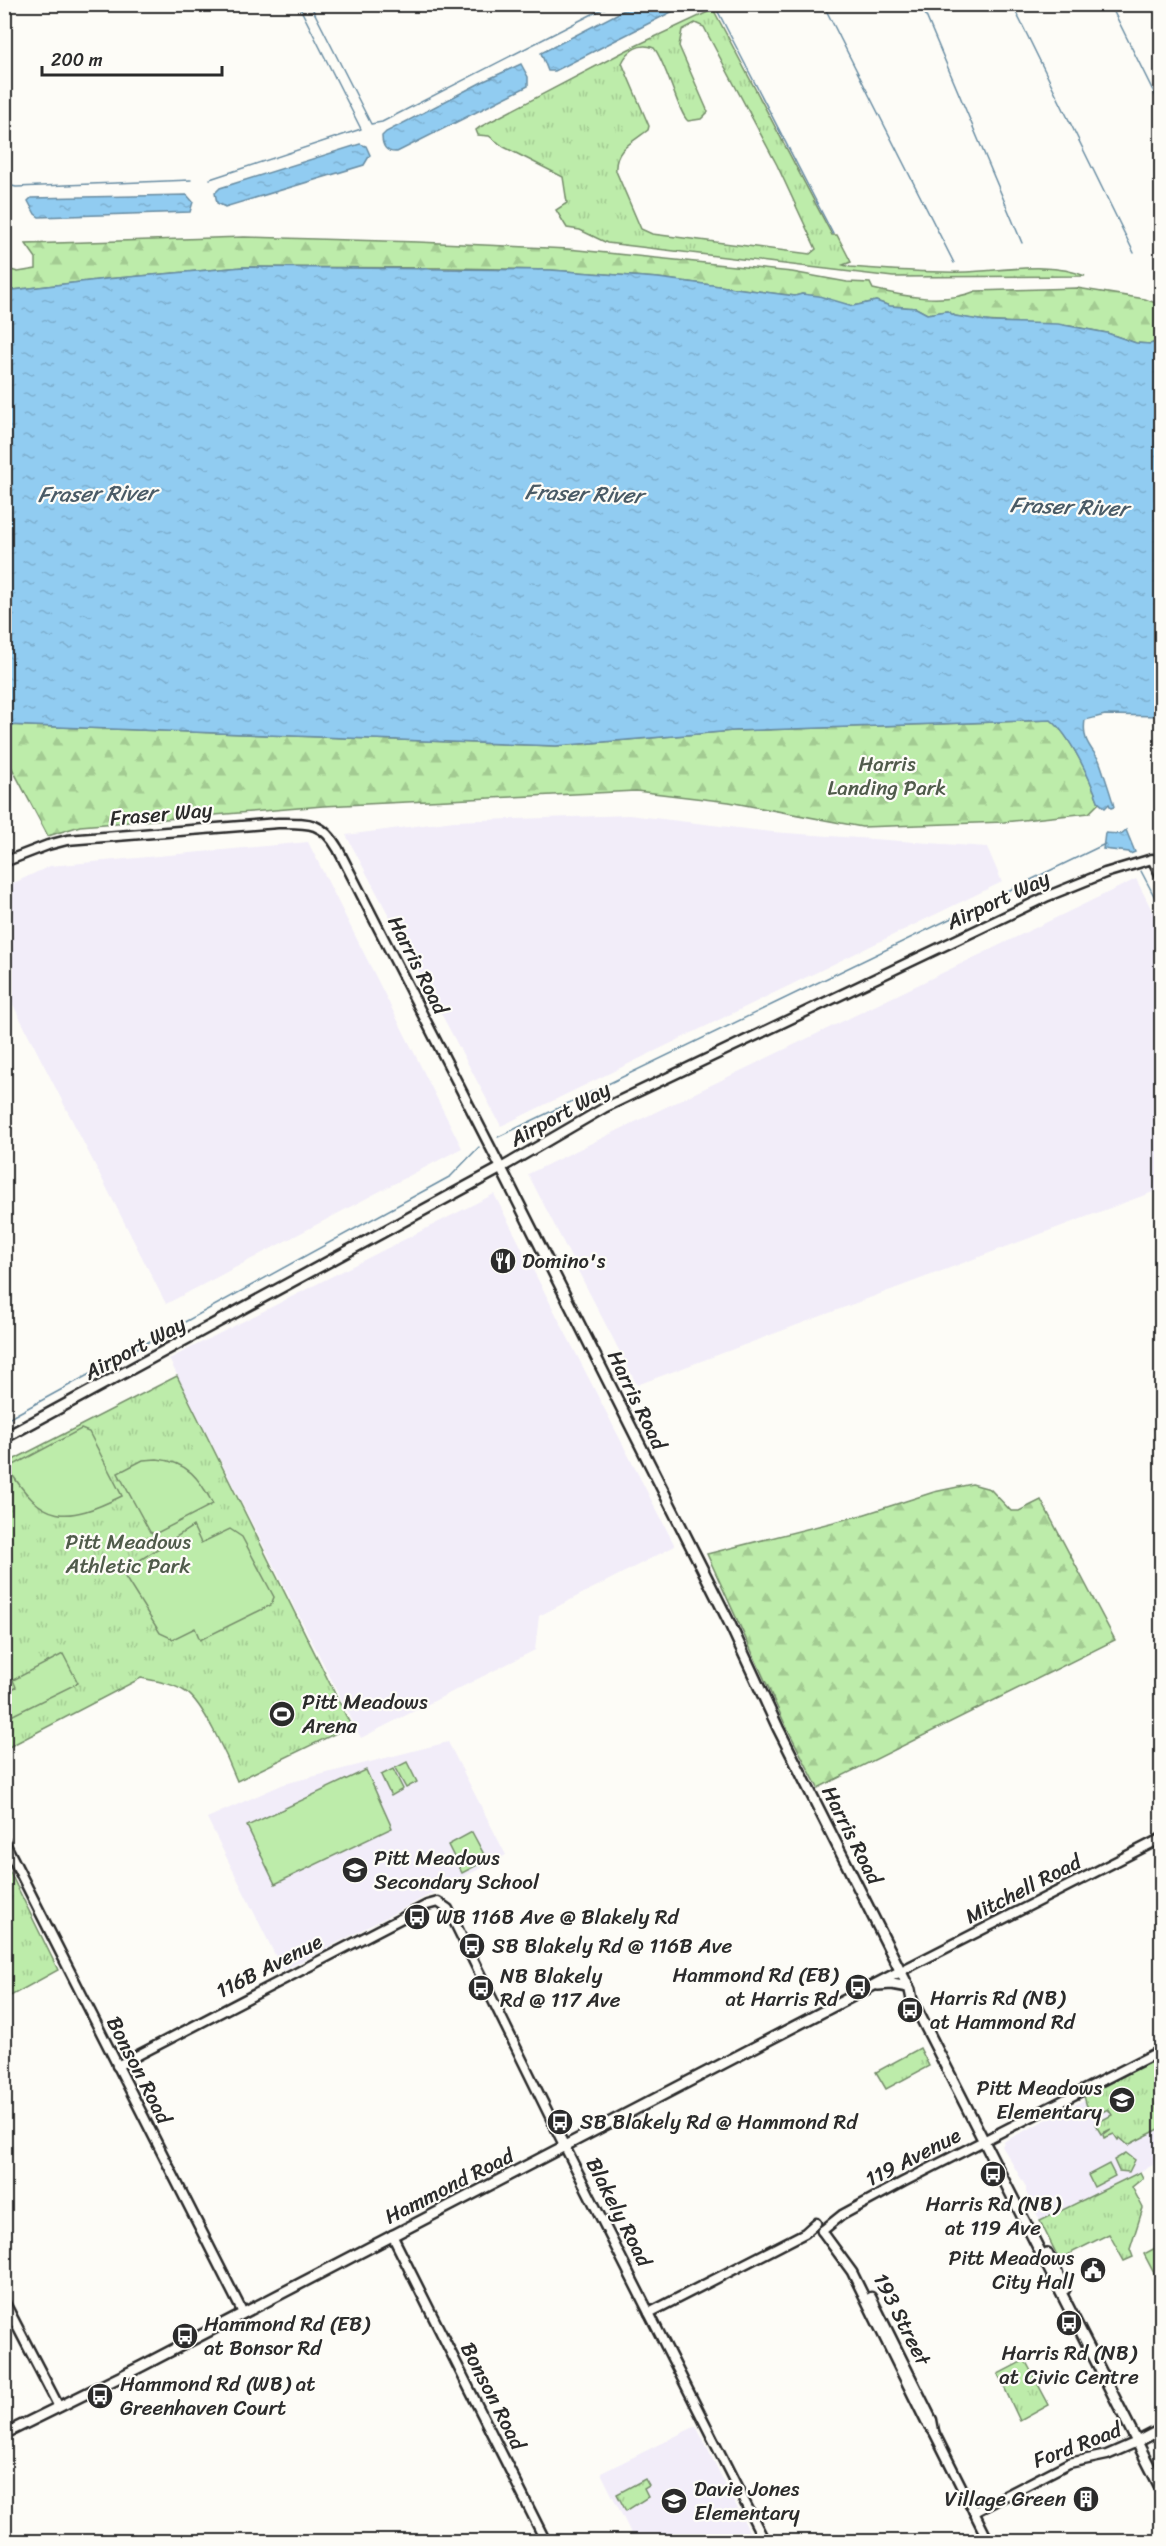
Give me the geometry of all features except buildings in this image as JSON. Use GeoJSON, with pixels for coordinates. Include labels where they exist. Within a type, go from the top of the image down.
{"type":"FeatureCollection","features":[{"type":"Feature","properties":{"kind":"main road","name":"Airport Way"},"geometry":{"type":"LineString","coordinates":[[4,1438],[501,1168]]}},
{"type":"Feature","properties":{"kind":"main road","name":"Harris Road"},"geometry":{"type":"LineString","coordinates":[[501,1168],[729,1622],[778,1728],[909,1988],[917,1997],[986,2140],[1161,2479]]}},
{"type":"Feature","properties":{"kind":"main road","name":"Hammond Road"},"geometry":{"type":"LineString","coordinates":[[4,2440],[9,2433],[901,1971]]}},
{"type":"Feature","properties":{"kind":"main road"},"geometry":{"type":"LineString","coordinates":[[872,1986],[891,1984],[909,1988]]}},
{"type":"Feature","properties":{"kind":"main road","name":"Ford Road"},"geometry":{"type":"LineString","coordinates":[[1139,2440],[1161,2429]]}},
{"type":"Feature","properties":{"kind":"main road","name":"Harris Road"},"geometry":{"type":"LineString","coordinates":[[1139,2440],[1161,2491]]}},
{"type":"Feature","properties":{"kind":"street","name":"Fraser Way"},"geometry":{"type":"LineString","coordinates":[[4,862],[67,840],[278,823],[305,823],[323,830]]}},
{"type":"Feature","properties":{"kind":"street","name":"Harris Road"},"geometry":{"type":"LineString","coordinates":[[323,830],[332,838],[338,849],[501,1168]]}},
{"type":"Feature","properties":{"kind":"street","name":"Airport Way"},"geometry":{"type":"LineString","coordinates":[[501,1168],[604,1108],[1002,917],[1106,873],[1152,859],[1161,878]]}},
{"type":"Feature","properties":{"kind":"street","name":"Mitchell Road"},"geometry":{"type":"LineString","coordinates":[[901,1971],[1161,1838]]}},
{"type":"Feature","properties":{"kind":"street","name":"Bonson Road"},"geometry":{"type":"LineString","coordinates":[[4,1841],[243,2313]]}},
{"type":"Feature","properties":{"kind":"street","name":"116B Avenue"},"geometry":{"type":"LineString","coordinates":[[117,2066],[360,1939],[427,1905],[438,1902]]}},
{"type":"Feature","properties":{"kind":"street","name":"Blakely Road"},"geometry":{"type":"LineString","coordinates":[[438,1902],[448,1910],[565,2147],[765,2541]]}},
{"type":"Feature","properties":{"kind":"street","name":"119 Avenue"},"geometry":{"type":"LineString","coordinates":[[649,2313],[823,2226],[1161,2050]]}},
{"type":"Feature","properties":{"kind":"street","name":"193 Street"},"geometry":{"type":"LineString","coordinates":[[823,2226],[855,2266],[932,2420],[934,2432],[987,2540]]}},
{"type":"Feature","properties":{"kind":"street","name":"Bonson Road"},"geometry":{"type":"LineString","coordinates":[[392,2235],[546,2541]]}},
{"type":"Feature","properties":{"kind":"street"},"geometry":{"type":"LineString","coordinates":[[4,2301],[59,2408]]}},
{"type":"Feature","properties":{"kind":"street","name":"Ford Road"},"geometry":{"type":"LineString","coordinates":[[974,2512],[1069,2463],[1107,2455],[1139,2440]]}},
{"type":"Feature","properties":{"kind":"shaded area"},"geometry":{"type":"Polygon","coordinates":[[[629,815],[772,832],[987,847],[1002,882],[501,1126],[346,835],[454,821],[629,815]]]}},
{"type":"Feature","properties":{"kind":"shaded area"},"geometry":{"type":"Polygon","coordinates":[[[308,842],[462,1148],[166,1304],[5,989],[5,887],[50,866],[308,842]]]}},
{"type":"Feature","properties":{"kind":"shaded area"},"geometry":{"type":"Polygon","coordinates":[[[1136,879],[1161,928],[1161,1189],[637,1385],[528,1174],[1136,879]]]}},
{"type":"Feature","properties":{"kind":"shaded area"},"geometry":{"type":"Polygon","coordinates":[[[494,1194],[675,1546],[539,1616],[535,1650],[361,1738],[169,1359],[494,1194]]]}},
{"type":"Feature","properties":{"kind":"shaded area","name":"Pitt Meadows Secondary School"},"geometry":{"type":"Polygon","coordinates":[[[448,1742],[506,1855],[283,1971],[207,1818],[284,1784],[448,1742]]]}},
{"type":"Feature","properties":{"kind":"shaded area","name":"Pitt Meadows Elementary"},"geometry":{"type":"Polygon","coordinates":[[[1161,2060],[1161,2161],[1040,2221],[1026,2192],[1026,2187],[1002,2146],[1005,2141],[1161,2060]]]}},
{"type":"Feature","properties":{"kind":"shaded area","name":"Davie Jones Elementary"},"geometry":{"type":"Polygon","coordinates":[[[696,2426],[754,2541],[635,2541],[601,2473],[696,2426]]]}},
{"type":"Feature","properties":{"kind":"green space"},"geometry":{"type":"Polygon","coordinates":[[[711,5],[832,235],[837,235],[851,262],[843,265],[937,272],[1042,268],[1072,271],[1085,276],[893,277],[607,243],[580,230],[567,228],[556,210],[567,203],[563,177],[504,147],[489,136],[478,135],[476,130],[480,127],[629,49],[708,12],[711,5]],[[695,23],[682,30],[679,46],[708,112],[701,119],[688,121],[684,117],[663,64],[654,48],[644,46],[635,48],[622,63],[649,126],[648,130],[621,152],[616,163],[616,171],[641,229],[652,234],[810,254],[816,249],[777,165],[704,27],[695,23]]]}},
{"type":"Feature","properties":{"kind":"green space"},"geometry":{"type":"Polygon","coordinates":[[[244,237],[568,249],[792,272],[847,282],[870,283],[873,289],[925,298],[951,297],[976,291],[1077,288],[1145,299],[1161,305],[1161,340],[1150,344],[1136,343],[1107,333],[1070,326],[983,321],[955,316],[947,311],[927,314],[916,308],[890,306],[876,301],[853,306],[802,294],[795,296],[658,278],[551,270],[243,267],[106,279],[5,291],[4,268],[18,272],[36,269],[36,258],[26,244],[244,237]]]}},
{"type":"Feature","properties":{"kind":"green space","name":"Harris Landing Park"},"geometry":{"type":"Polygon","coordinates":[[[1051,720],[1073,747],[1095,793],[1099,803],[1089,813],[1004,822],[862,827],[729,802],[636,791],[323,806],[80,826],[48,836],[5,755],[5,725],[556,746],[733,731],[1051,720]]]}},
{"type":"Feature","properties":{"kind":"green space","name":"Pitt Meadows Athletic Park"},"geometry":{"type":"Polygon","coordinates":[[[177,1376],[351,1726],[237,1781],[215,1733],[193,1698],[175,1686],[141,1678],[5,1749],[5,1464],[177,1376]]]}},
{"type":"Feature","properties":{"kind":"green space"},"geometry":{"type":"Polygon","coordinates":[[[81,1429],[89,1432],[122,1496],[85,1511],[57,1514],[44,1509],[33,1500],[8,1468],[81,1429]]]}},
{"type":"Feature","properties":{"kind":"green space"},"geometry":{"type":"Polygon","coordinates":[[[157,1459],[185,1468],[203,1486],[213,1504],[155,1534],[150,1532],[118,1473],[143,1460],[157,1459]]]}},
{"type":"Feature","properties":{"kind":"green space"},"geometry":{"type":"Polygon","coordinates":[[[972,1484],[990,1489],[1011,1511],[1019,1511],[1041,1500],[1115,1640],[818,1788],[784,1722],[707,1554],[862,1515],[934,1492],[972,1484]]]}},
{"type":"Feature","properties":{"kind":"green space"},"geometry":{"type":"Polygon","coordinates":[[[193,1526],[201,1543],[230,1529],[242,1537],[274,1597],[271,1605],[200,1640],[195,1628],[173,1639],[160,1633],[125,1577],[126,1569],[193,1526]]]}},
{"type":"Feature","properties":{"kind":"green space"},"geometry":{"type":"Polygon","coordinates":[[[63,1654],[78,1683],[5,1719],[5,1692],[16,1687],[13,1680],[63,1654]]]}},
{"type":"Feature","properties":{"kind":"green space"},"geometry":{"type":"Polygon","coordinates":[[[407,1762],[417,1782],[406,1788],[395,1768],[407,1762]]]}},
{"type":"Feature","properties":{"kind":"green space"},"geometry":{"type":"Polygon","coordinates":[[[393,1769],[403,1789],[391,1796],[381,1775],[393,1769]]]}},
{"type":"Feature","properties":{"kind":"green space"},"geometry":{"type":"Polygon","coordinates":[[[366,1770],[392,1828],[275,1884],[247,1826],[366,1770]]]}},
{"type":"Feature","properties":{"kind":"green space"},"geometry":{"type":"Polygon","coordinates":[[[472,1832],[487,1860],[462,1873],[448,1845],[472,1832]]]}},
{"type":"Feature","properties":{"kind":"green space"},"geometry":{"type":"Polygon","coordinates":[[[5,1862],[58,1970],[4,1999],[5,1862]]]}},
{"type":"Feature","properties":{"kind":"green space"},"geometry":{"type":"Polygon","coordinates":[[[920,2048],[929,2066],[886,2089],[876,2072],[920,2048]]]}},
{"type":"Feature","properties":{"kind":"green space"},"geometry":{"type":"Polygon","coordinates":[[[1161,2057],[1161,2128],[1128,2145],[1120,2138],[1118,2140],[1114,2134],[1104,2138],[1103,2135],[1111,2129],[1101,2134],[1095,2124],[1112,2115],[1108,2109],[1096,2115],[1092,2112],[1089,2114],[1084,2096],[1161,2057]]]}},
{"type":"Feature","properties":{"kind":"green space"},"geometry":{"type":"Polygon","coordinates":[[[1126,2153],[1135,2160],[1129,2172],[1119,2171],[1114,2160],[1126,2153]]]}},
{"type":"Feature","properties":{"kind":"green space"},"geometry":{"type":"Polygon","coordinates":[[[1109,2164],[1115,2176],[1094,2187],[1088,2175],[1109,2164]]]}},
{"type":"Feature","properties":{"kind":"green space"},"geometry":{"type":"Polygon","coordinates":[[[1140,2172],[1143,2178],[1132,2187],[1143,2208],[1130,2249],[1133,2257],[1124,2261],[1109,2234],[1059,2259],[1040,2221],[1140,2172]]]}},
{"type":"Feature","properties":{"kind":"green space"},"geometry":{"type":"Polygon","coordinates":[[[1161,2245],[1161,2275],[1156,2277],[1144,2254],[1161,2245]]]}},
{"type":"Feature","properties":{"kind":"green space"},"geometry":{"type":"Polygon","coordinates":[[[1025,2360],[1049,2405],[1020,2421],[998,2374],[1025,2360]]]}},
{"type":"Feature","properties":{"kind":"green space"},"geometry":{"type":"Polygon","coordinates":[[[645,2479],[649,2486],[644,2489],[648,2497],[626,2511],[617,2494],[645,2479]]]}},
{"type":"Feature","properties":{"kind":"water"},"geometry":{"type":"Polygon","coordinates":[[[634,5],[685,5],[555,71],[548,71],[541,53],[634,5]]]}},
{"type":"Feature","properties":{"kind":"water"},"geometry":{"type":"Polygon","coordinates":[[[521,64],[528,77],[528,86],[397,152],[387,150],[384,146],[382,136],[386,132],[521,64]]]}},
{"type":"Feature","properties":{"kind":"water"},"geometry":{"type":"Polygon","coordinates":[[[360,144],[366,146],[370,155],[364,165],[225,207],[217,203],[215,193],[220,188],[360,144]]]}},
{"type":"Feature","properties":{"kind":"water"},"geometry":{"type":"Polygon","coordinates":[[[187,195],[193,202],[190,212],[39,217],[28,201],[31,198],[187,195]]]}},
{"type":"Feature","properties":{"kind":"water","name":"Fraser River"},"geometry":{"type":"Polygon","coordinates":[[[243,267],[551,270],[658,278],[795,296],[802,294],[819,296],[853,306],[876,301],[890,306],[916,308],[927,314],[947,311],[955,316],[992,322],[1058,324],[1107,333],[1136,343],[1150,344],[1161,341],[1161,716],[1105,715],[1085,720],[1084,727],[1085,737],[1099,760],[1114,807],[1111,808],[1109,804],[1105,808],[1099,803],[1073,747],[1051,720],[733,731],[556,746],[5,725],[5,291],[106,279],[243,267]]]}},
{"type":"Feature","properties":{"kind":"water"},"geometry":{"type":"Polygon","coordinates":[[[1126,830],[1135,852],[1130,854],[1103,849],[1105,833],[1121,834],[1126,830]]]}},
{"type":"Feature","properties":{"kind":"waterway"},"geometry":{"type":"LineString","coordinates":[[210,179],[361,129],[298,4]]}},
{"type":"Feature","properties":{"kind":"waterway"},"geometry":{"type":"LineString","coordinates":[[310,4],[371,124],[382,122],[612,4]]}},
{"type":"Feature","properties":{"kind":"waterway"},"geometry":{"type":"LineString","coordinates":[[714,4],[833,234]]}},
{"type":"Feature","properties":{"kind":"waterway"},"geometry":{"type":"LineString","coordinates":[[823,4],[954,263]]}},
{"type":"Feature","properties":{"kind":"waterway"},"geometry":{"type":"LineString","coordinates":[[921,4],[1022,243]]}},
{"type":"Feature","properties":{"kind":"waterway"},"geometry":{"type":"LineString","coordinates":[[1012,4],[1134,253]]}},
{"type":"Feature","properties":{"kind":"waterway"},"geometry":{"type":"LineString","coordinates":[[1110,4],[1162,109]]}},
{"type":"Feature","properties":{"kind":"waterway"},"geometry":{"type":"LineString","coordinates":[[4,181],[16,187],[191,180]]}},
{"type":"Feature","properties":{"kind":"waterway"},"geometry":{"type":"LineString","coordinates":[[498,1137],[1105,844]]}},
{"type":"Feature","properties":{"kind":"waterway"},"geometry":{"type":"LineString","coordinates":[[1141,871],[1162,911]]}},
{"type":"Feature","properties":{"kind":"waterway"},"geometry":{"type":"LineString","coordinates":[[4,1421],[451,1176],[479,1147]]}},
{"type":"Feature","properties":{"kind":"place","name":"Domino's"},"geometry":{"type":"Point","coordinates":[503,1261]}},
{"type":"Feature","properties":{"kind":"place","name":"Pitt Meadows Arena"},"geometry":{"type":"Point","coordinates":[282,1714]}},
{"type":"Feature","properties":{"kind":"place","name":"Pitt Meadows Secondary School"},"geometry":{"type":"Point","coordinates":[355,1870]}},
{"type":"Feature","properties":{"kind":"place","name":"WB 116B Ave @ Blakely Rd"},"geometry":{"type":"Point","coordinates":[417,1917]}},
{"type":"Feature","properties":{"kind":"place","name":"SB Blakely Rd @ 116B Ave"},"geometry":{"type":"Point","coordinates":[472,1946]}},
{"type":"Feature","properties":{"kind":"place","name":"Hammond Rd (EB) at Harris Rd"},"geometry":{"type":"Point","coordinates":[858,1987]}},
{"type":"Feature","properties":{"kind":"place","name":"NB Blakely Rd @ 117 Ave"},"geometry":{"type":"Point","coordinates":[481,1988]}},
{"type":"Feature","properties":{"kind":"place","name":"Harris Rd (NB) at Hammond Rd"},"geometry":{"type":"Point","coordinates":[910,2010]}},
{"type":"Feature","properties":{"kind":"place","name":"Pitt Meadows Elementary"},"geometry":{"type":"Point","coordinates":[1122,2100]}},
{"type":"Feature","properties":{"kind":"place","name":"SB Blakely Rd @ Hammond Rd"},"geometry":{"type":"Point","coordinates":[560,2122]}},
{"type":"Feature","properties":{"kind":"place","name":"Harris Rd (NB) at 119 Ave"},"geometry":{"type":"Point","coordinates":[993,2174]}},
{"type":"Feature","properties":{"kind":"place","name":"Pitt Meadows City Hall"},"geometry":{"type":"Point","coordinates":[1093,2270]}},
{"type":"Feature","properties":{"kind":"place","name":"Harris Rd (NB) at Civic Centre"},"geometry":{"type":"Point","coordinates":[1069,2323]}},
{"type":"Feature","properties":{"kind":"place","name":"Hammond Rd (EB) at Bonsor Rd"},"geometry":{"type":"Point","coordinates":[185,2336]}},
{"type":"Feature","properties":{"kind":"place","name":"Hammond Rd (WB) at Greenhaven Court"},"geometry":{"type":"Point","coordinates":[100,2396]}},
{"type":"Feature","properties":{"kind":"place","name":"Village Green"},"geometry":{"type":"Point","coordinates":[1086,2499]}},
{"type":"Feature","properties":{"kind":"place","name":"Davie Jones Elementary"},"geometry":{"type":"Point","coordinates":[674,2501]}}]}
